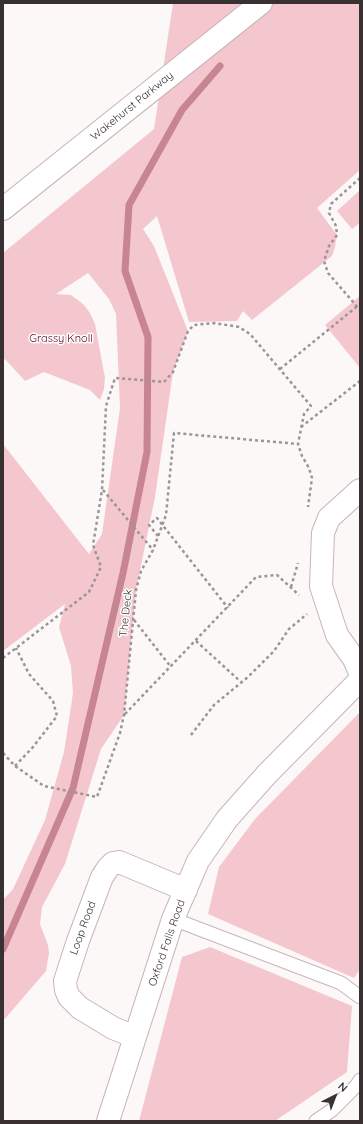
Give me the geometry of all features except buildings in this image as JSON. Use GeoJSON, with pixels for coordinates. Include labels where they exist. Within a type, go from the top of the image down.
{"type":"FeatureCollection","features":[{"type":"Feature","properties":{"kind":"street","name":"Wakehurst Parkway"},"geometry":{"type":"LineString","coordinates":[[3,209],[262,3]]}},
{"type":"Feature","properties":{"kind":"street"},"geometry":{"type":"LineString","coordinates":[[360,490],[329,518],[323,532],[321,586],[337,635],[354,659],[360,673]]}},
{"type":"Feature","properties":{"kind":"street","name":"Oxford Falls Road"},"geometry":{"type":"LineString","coordinates":[[108,1121],[173,919],[198,861],[228,819],[267,774],[360,680]]}},
{"type":"Feature","properties":{"kind":"street","name":"Loop Road"},"geometry":{"type":"LineString","coordinates":[[135,1037],[113,1028],[80,1008],[70,997],[66,990],[65,981],[78,941],[102,877],[113,863],[119,862],[186,890]]}},
{"type":"Feature","properties":{"kind":"lane"},"geometry":{"type":"LineString","coordinates":[[173,919],[341,983],[360,997]]}},
{"type":"Feature","properties":{"kind":"lane"},"geometry":{"type":"LineString","coordinates":[[316,1121],[332,1110],[357,1085],[360,1080]]}},
{"type":"Feature","properties":{"kind":"path"},"geometry":{"type":"LineString","coordinates":[[360,178],[331,204],[329,213],[336,226],[337,235],[329,246],[324,261],[328,273],[360,310]]}},
{"type":"Feature","properties":{"kind":"path"},"geometry":{"type":"LineString","coordinates":[[280,369],[360,304]]}},
{"type":"Feature","properties":{"kind":"path"},"geometry":{"type":"LineString","coordinates":[[3,658],[89,592],[101,567],[93,545],[102,490],[106,406],[115,378],[164,382],[173,372],[188,331],[194,325],[214,323],[240,327],[250,334],[311,406],[304,414],[298,444],[312,478],[308,510]]}},
{"type":"Feature","properties":{"kind":"path"},"geometry":{"type":"LineString","coordinates":[[301,427],[360,381]]}},
{"type":"Feature","properties":{"kind":"path","name":"The Deck"},"geometry":{"type":"LineString","coordinates":[[15,766],[44,786],[97,797],[120,733],[124,715],[136,590],[141,571],[153,550],[166,515],[174,433],[298,444]]}},
{"type":"Feature","properties":{"kind":"path"},"geometry":{"type":"LineString","coordinates":[[102,490],[153,550]]}},
{"type":"Feature","properties":{"kind":"path"},"geometry":{"type":"LineString","coordinates":[[158,536],[149,525],[157,518],[228,608]]}},
{"type":"Feature","properties":{"kind":"path"},"geometry":{"type":"LineString","coordinates":[[291,587],[299,558]]}},
{"type":"Feature","properties":{"kind":"path"},"geometry":{"type":"LineString","coordinates":[[124,715],[256,577],[277,575],[298,593],[301,600]]}},
{"type":"Feature","properties":{"kind":"path"},"geometry":{"type":"LineString","coordinates":[[304,607],[312,620]]}},
{"type":"Feature","properties":{"kind":"path"},"geometry":{"type":"LineString","coordinates":[[191,735],[214,705],[274,651],[289,629],[308,614]]}},
{"type":"Feature","properties":{"kind":"path"},"geometry":{"type":"LineString","coordinates":[[133,620],[171,667]]}},
{"type":"Feature","properties":{"kind":"path"},"geometry":{"type":"LineString","coordinates":[[196,641],[241,682]]}},
{"type":"Feature","properties":{"kind":"path"},"geometry":{"type":"LineString","coordinates":[[3,753],[15,766],[33,747],[57,716],[53,701],[29,674],[16,648]]}},
{"type":"Feature","properties":{"kind":"green space","name":"Grassy Knoll"},"geometry":{"type":"Polygon","coordinates":[[[173,3],[360,3],[360,170],[317,208],[337,235],[332,256],[252,320],[243,311],[237,321],[189,322],[157,216],[143,229],[154,246],[188,331],[173,372],[155,497],[136,590],[124,715],[101,749],[65,864],[42,907],[40,924],[48,945],[49,953],[46,971],[3,1021],[3,900],[13,889],[45,820],[64,752],[73,693],[71,666],[59,627],[65,604],[3,651],[3,444],[89,554],[102,534],[120,408],[116,314],[109,299],[88,273],[56,294],[71,295],[83,304],[90,313],[95,324],[105,378],[104,389],[100,400],[90,390],[44,372],[25,381],[5,359],[3,361],[3,253],[154,129],[173,3]]]}},
{"type":"Feature","properties":{"kind":"green space"},"geometry":{"type":"Polygon","coordinates":[[[360,190],[360,223],[352,229],[337,211],[360,190]]]}},
{"type":"Feature","properties":{"kind":"green space"},"geometry":{"type":"Polygon","coordinates":[[[360,296],[360,368],[325,325],[360,296]]]}},
{"type":"Feature","properties":{"kind":"green space"},"geometry":{"type":"Polygon","coordinates":[[[360,712],[360,969],[354,978],[208,914],[219,867],[255,819],[360,712]]]}},
{"type":"Feature","properties":{"kind":"green space"},"geometry":{"type":"Polygon","coordinates":[[[210,947],[352,1006],[347,1072],[275,1121],[139,1121],[182,957],[210,947]]]}},
{"type":"Feature","properties":{"kind":"waterway"},"geometry":{"type":"LineString","coordinates":[[3,949],[73,788],[123,573],[147,452],[148,337],[125,271],[129,205],[182,110],[220,66]]}}]}
